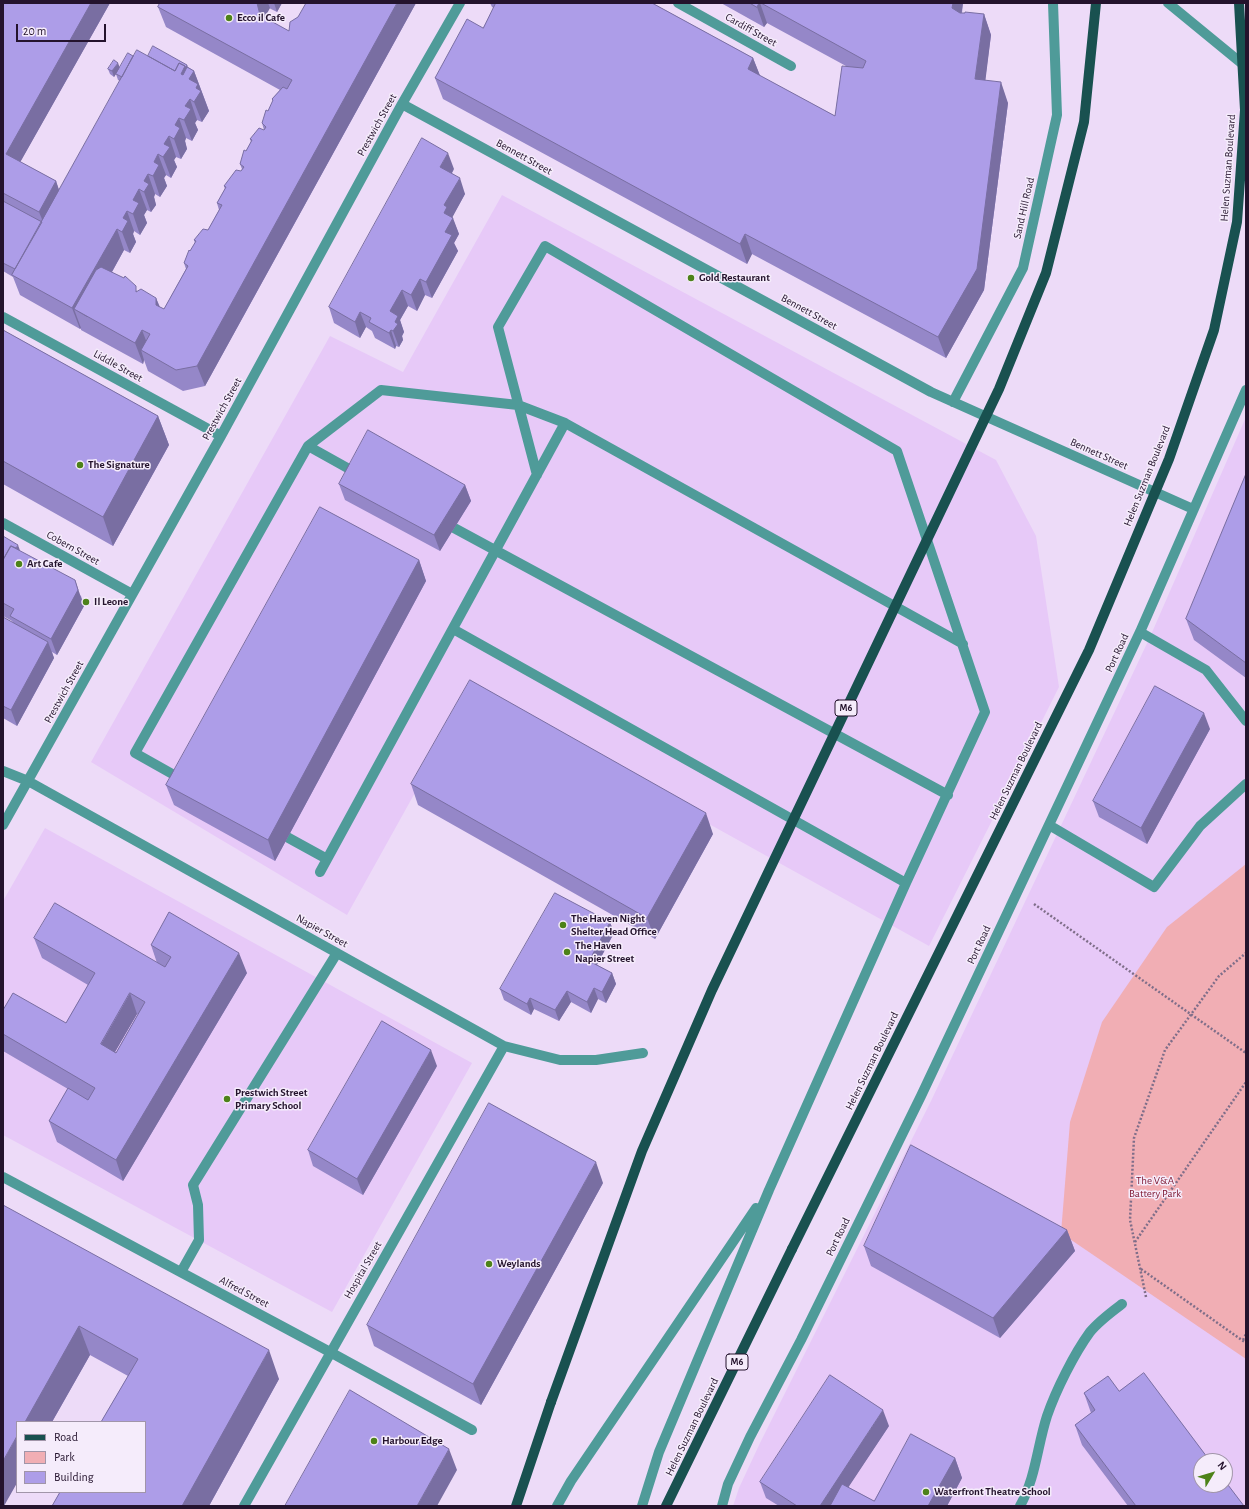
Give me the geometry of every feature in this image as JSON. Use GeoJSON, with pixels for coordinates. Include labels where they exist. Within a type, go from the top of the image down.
{"type":"FeatureCollection","features":[{"type":"Feature","properties":{"kind":"main road","name":"M6"},"geometry":{"type":"LineString","coordinates":[[516,1506],[551,1402],[642,1151],[712,990],[999,389],[1046,273],[1084,122],[1096,3]]}},
{"type":"Feature","properties":{"kind":"main road","name":"Helen Suzman Boulevard"},"geometry":{"type":"LineString","coordinates":[[666,1506],[1089,650],[1169,459],[1214,330],[1237,222],[1245,110],[1239,3]]}},
{"type":"Feature","properties":{"kind":"street","name":"Prestwich Street"},"geometry":{"type":"LineString","coordinates":[[3,825],[221,436],[402,104],[460,3]]}},
{"type":"Feature","properties":{"kind":"street","name":"Cardiff Street"},"geometry":{"type":"LineString","coordinates":[[678,3],[791,66]]}},
{"type":"Feature","properties":{"kind":"street","name":"Sand Hill Road"},"geometry":{"type":"LineString","coordinates":[[953,402],[1023,268],[1057,115],[1053,3]]}},
{"type":"Feature","properties":{"kind":"street"},"geometry":{"type":"LineString","coordinates":[[1168,3],[1246,67]]}},
{"type":"Feature","properties":{"kind":"street","name":"Bennett Street"},"geometry":{"type":"LineString","coordinates":[[402,104],[931,392],[1193,509]]}},
{"type":"Feature","properties":{"kind":"street"},"geometry":{"type":"LineString","coordinates":[[537,475],[498,327],[545,246],[897,451],[985,712],[948,795],[906,883],[769,1190],[659,1452],[642,1506]]}},
{"type":"Feature","properties":{"kind":"street","name":"Liddle Street"},"geometry":{"type":"LineString","coordinates":[[3,317],[221,436]]}},
{"type":"Feature","properties":{"kind":"street"},"geometry":{"type":"LineString","coordinates":[[189,784],[135,754],[308,446],[381,390],[518,405],[565,423],[963,644]]}},
{"type":"Feature","properties":{"kind":"street","name":"Port Road"},"geometry":{"type":"LineString","coordinates":[[722,1506],[728,1484],[750,1437],[910,1118],[1049,826],[1140,632],[1246,390]]}},
{"type":"Feature","properties":{"kind":"street"},"geometry":{"type":"LineString","coordinates":[[320,872],[565,423]]}},
{"type":"Feature","properties":{"kind":"street"},"geometry":{"type":"LineString","coordinates":[[308,446],[371,481]]}},
{"type":"Feature","properties":{"kind":"street"},"geometry":{"type":"LineString","coordinates":[[433,516],[948,795]]}},
{"type":"Feature","properties":{"kind":"street","name":"Cobern Street"},"geometry":{"type":"LineString","coordinates":[[3,523],[132,594]]}},
{"type":"Feature","properties":{"kind":"street"},"geometry":{"type":"LineString","coordinates":[[453,629],[906,883]]}},
{"type":"Feature","properties":{"kind":"street"},"geometry":{"type":"LineString","coordinates":[[1140,632],[1206,670],[1246,721]]}},
{"type":"Feature","properties":{"kind":"street","name":"Napier Street"},"geometry":{"type":"LineString","coordinates":[[3,771],[28,781],[504,1046],[560,1060],[596,1060],[643,1053]]}},
{"type":"Feature","properties":{"kind":"street"},"geometry":{"type":"LineString","coordinates":[[1049,826],[1154,887],[1200,826],[1246,784]]}},
{"type":"Feature","properties":{"kind":"street"},"geometry":{"type":"LineString","coordinates":[[265,825],[327,859]]}},
{"type":"Feature","properties":{"kind":"street"},"geometry":{"type":"LineString","coordinates":[[181,1272],[199,1240],[198,1205],[193,1184],[337,953]]}},
{"type":"Feature","properties":{"kind":"street","name":"Hospital Street"},"geometry":{"type":"LineString","coordinates":[[244,1506],[504,1046]]}},
{"type":"Feature","properties":{"kind":"street","name":"Alfred Street"},"geometry":{"type":"LineString","coordinates":[[3,1177],[330,1352],[472,1430]]}},
{"type":"Feature","properties":{"kind":"street"},"geometry":{"type":"LineString","coordinates":[[557,1506],[571,1481],[769,1190]]}},
{"type":"Feature","properties":{"kind":"street"},"geometry":{"type":"LineString","coordinates":[[1020,1506],[1035,1470],[1048,1415],[1062,1382],[1090,1333],[1102,1319],[1122,1304]]}},
{"type":"Feature","properties":{"kind":"path"},"geometry":{"type":"LineString","coordinates":[[1017,892],[1191,1012],[1246,1052]]}},
{"type":"Feature","properties":{"kind":"path"},"geometry":{"type":"LineString","coordinates":[[1146,1297],[1130,1220],[1134,1138],[1165,1050],[1218,976],[1246,954]]}},
{"type":"Feature","properties":{"kind":"path"},"geometry":{"type":"LineString","coordinates":[[1135,1242],[1246,1082]]}},
{"type":"Feature","properties":{"kind":"path"},"geometry":{"type":"LineString","coordinates":[[1140,1268],[1246,1343]]}},
{"type":"Feature","properties":{"kind":"path"},"geometry":{"type":"LineString","coordinates":[[1243,1340],[1246,1334]]}},
{"type":"Feature","properties":{"kind":"shaded area"},"geometry":{"type":"Polygon","coordinates":[[[502,195],[996,460],[1036,536],[1059,687],[929,946],[471,692],[347,915],[91,762],[330,336],[403,372],[502,195]]]}},
{"type":"Feature","properties":{"kind":"shaded area"},"geometry":{"type":"Polygon","coordinates":[[[1246,417],[1246,1506],[733,1506],[739,1488],[760,1443],[931,1101],[1150,637],[1246,417]]]}},
{"type":"Feature","properties":{"kind":"shaded area","name":"Prestwich Street Primary School"},"geometry":{"type":"Polygon","coordinates":[[[45,828],[472,1063],[332,1312],[3,1135],[3,901],[45,828]]]}},
{"type":"Feature","properties":{"kind":"green space","name":"The V&A Battery Park"},"geometry":{"type":"Polygon","coordinates":[[[1246,864],[1246,1359],[1061,1233],[1070,1122],[1102,1022],[1167,927],[1246,864]]]}},
{"type":"Feature","properties":{"kind":"building"},"geometry":{"type":"Polygon","coordinates":[[[3,3],[91,3],[6,154],[56,181],[39,212],[3,193],[3,3]]]}},
{"type":"Feature","properties":{"kind":"building"},"geometry":{"type":"Polygon","coordinates":[[[160,3],[257,3],[260,15],[289,31],[290,22],[298,17],[306,3],[397,3],[197,366],[176,370],[141,350],[150,334],[142,330],[135,343],[74,309],[96,270],[101,267],[124,278],[125,276],[136,286],[136,292],[141,289],[156,298],[156,305],[164,309],[188,266],[184,263],[189,250],[190,251],[196,241],[194,240],[203,229],[208,230],[222,205],[217,203],[226,187],[224,186],[236,170],[241,171],[244,167],[240,164],[244,150],[246,151],[252,140],[250,139],[259,128],[264,130],[266,127],[262,123],[266,110],[268,111],[273,100],[272,99],[283,87],[287,89],[292,80],[158,7],[160,3]]]}},
{"type":"Feature","properties":{"kind":"building"},"geometry":{"type":"Polygon","coordinates":[[[496,3],[652,3],[753,58],[748,69],[835,116],[842,66],[863,68],[866,61],[761,3],[953,3],[952,8],[960,13],[965,12],[984,14],[975,79],[1001,82],[977,269],[938,337],[745,234],[740,244],[435,78],[467,19],[483,28],[496,3]]]}},
{"type":"Feature","properties":{"kind":"building"},"geometry":{"type":"Polygon","coordinates":[[[750,3],[759,3],[757,7],[750,3]]]}},
{"type":"Feature","properties":{"kind":"building"},"geometry":{"type":"Polygon","coordinates":[[[153,46],[187,65],[186,68],[179,63],[175,71],[148,56],[153,46]]]}},
{"type":"Feature","properties":{"kind":"building"},"geometry":{"type":"Polygon","coordinates":[[[137,50],[175,71],[179,63],[185,66],[181,74],[183,75],[187,67],[194,71],[189,79],[198,84],[196,88],[201,91],[194,102],[190,99],[185,106],[191,109],[184,120],[179,118],[175,125],[180,128],[174,139],[169,136],[164,144],[170,147],[163,157],[158,154],[154,162],[159,165],[153,176],[148,174],[144,181],[149,184],[144,192],[139,189],[133,200],[139,203],[133,214],[127,211],[123,218],[128,221],[122,232],[117,229],[72,308],[12,275],[137,50]]]}},
{"type":"Feature","properties":{"kind":"building"},"geometry":{"type":"Polygon","coordinates":[[[128,53],[133,56],[122,77],[116,74],[128,53]]]}},
{"type":"Feature","properties":{"kind":"building"},"geometry":{"type":"Polygon","coordinates":[[[114,60],[118,63],[112,71],[108,69],[114,60]]]}},
{"type":"Feature","properties":{"kind":"building"},"geometry":{"type":"Polygon","coordinates":[[[422,138],[448,153],[440,167],[460,178],[444,205],[447,207],[444,213],[453,218],[445,232],[452,235],[426,282],[420,279],[411,295],[402,290],[390,311],[398,316],[395,322],[398,324],[393,331],[391,330],[389,333],[369,322],[371,318],[360,312],[355,322],[329,307],[422,138]]]}},
{"type":"Feature","properties":{"kind":"building"},"geometry":{"type":"Polygon","coordinates":[[[3,201],[42,222],[15,269],[3,263],[3,201]]]}},
{"type":"Feature","properties":{"kind":"building","name":"The Signature"},"geometry":{"type":"Polygon","coordinates":[[[3,330],[158,416],[103,517],[3,461],[3,330]]]}},
{"type":"Feature","properties":{"kind":"building"},"geometry":{"type":"Polygon","coordinates":[[[368,430],[465,485],[434,535],[339,484],[368,430]]]}},
{"type":"Feature","properties":{"kind":"building"},"geometry":{"type":"Polygon","coordinates":[[[1246,474],[1246,663],[1186,619],[1246,474]]]}},
{"type":"Feature","properties":{"kind":"building"},"geometry":{"type":"Polygon","coordinates":[[[320,507],[419,560],[268,840],[166,785],[320,507]]]}},
{"type":"Feature","properties":{"kind":"building"},"geometry":{"type":"Polygon","coordinates":[[[3,536],[18,545],[16,548],[11,546],[3,560],[3,536]]]}},
{"type":"Feature","properties":{"kind":"building"},"geometry":{"type":"Polygon","coordinates":[[[11,546],[75,580],[78,590],[51,639],[10,616],[14,609],[3,603],[3,560],[11,546]]]}},
{"type":"Feature","properties":{"kind":"building"},"geometry":{"type":"Polygon","coordinates":[[[3,617],[48,642],[11,710],[3,706],[3,617]]]}},
{"type":"Feature","properties":{"kind":"building"},"geometry":{"type":"Polygon","coordinates":[[[470,680],[706,813],[647,918],[411,784],[470,680]]]}},
{"type":"Feature","properties":{"kind":"building"},"geometry":{"type":"Polygon","coordinates":[[[1155,686],[1204,713],[1141,828],[1093,801],[1155,686]]]}},
{"type":"Feature","properties":{"kind":"building","name":"The Haven Napier Street"},"geometry":{"type":"Polygon","coordinates":[[[555,893],[610,922],[589,961],[612,973],[602,992],[594,988],[587,1002],[567,991],[555,1010],[530,998],[527,1004],[500,989],[555,893]]]}},
{"type":"Feature","properties":{"kind":"building"},"geometry":{"type":"Polygon","coordinates":[[[55,903],[165,967],[171,957],[151,945],[169,912],[239,953],[116,1160],[49,1121],[68,1088],[88,1100],[95,1088],[3,1034],[3,1010],[13,993],[66,1023],[95,973],[34,938],[55,903]],[[130,993],[101,1044],[116,1053],[145,1002],[130,993]]]}},
{"type":"Feature","properties":{"kind":"building"},"geometry":{"type":"Polygon","coordinates":[[[382,1021],[431,1050],[357,1179],[308,1150],[382,1021]]]}},
{"type":"Feature","properties":{"kind":"building","name":"Weylands"},"geometry":{"type":"Polygon","coordinates":[[[489,1103],[596,1162],[473,1384],[367,1325],[489,1103]]]}},
{"type":"Feature","properties":{"kind":"building"},"geometry":{"type":"Polygon","coordinates":[[[911,1145],[1067,1230],[993,1318],[864,1246],[911,1145]]]}},
{"type":"Feature","properties":{"kind":"building"},"geometry":{"type":"Polygon","coordinates":[[[3,1205],[269,1350],[182,1506],[52,1506],[59,1493],[146,1493],[146,1421],[102,1421],[138,1359],[79,1326],[26,1421],[16,1421],[16,1438],[3,1461],[3,1205]]]}},
{"type":"Feature","properties":{"kind":"building"},"geometry":{"type":"Polygon","coordinates":[[[1144,1373],[1204,1453],[1193,1453],[1193,1493],[1233,1493],[1233,1492],[1244,1506],[1136,1506],[1075,1425],[1095,1410],[1084,1393],[1108,1376],[1119,1391],[1144,1373]]]}},
{"type":"Feature","properties":{"kind":"building"},"geometry":{"type":"Polygon","coordinates":[[[830,1375],[883,1410],[820,1506],[797,1506],[760,1482],[830,1375]]]}},
{"type":"Feature","properties":{"kind":"building","name":"Harbour Edge"},"geometry":{"type":"Polygon","coordinates":[[[350,1390],[449,1449],[417,1506],[285,1506],[350,1390]]]}},
{"type":"Feature","properties":{"kind":"building"},"geometry":{"type":"Polygon","coordinates":[[[911,1434],[955,1458],[928,1506],[830,1506],[842,1484],[874,1501],[911,1434]]]}},
{"type":"Feature","properties":{"kind":"place","name":"Ecco il Cafe"},"geometry":{"type":"Point","coordinates":[229,18]}},
{"type":"Feature","properties":{"kind":"place","name":"Gold Restaurant"},"geometry":{"type":"Point","coordinates":[691,278]}},
{"type":"Feature","properties":{"kind":"place","name":"The Signature"},"geometry":{"type":"Point","coordinates":[80,465]}},
{"type":"Feature","properties":{"kind":"place","name":"Art Cafe"},"geometry":{"type":"Point","coordinates":[19,564]}},
{"type":"Feature","properties":{"kind":"place","name":"Il Leone"},"geometry":{"type":"Point","coordinates":[86,602]}},
{"type":"Feature","properties":{"kind":"place","name":"The Haven Night Shelter Head Office"},"geometry":{"type":"Point","coordinates":[563,925]}},
{"type":"Feature","properties":{"kind":"place","name":"The Haven Napier Street"},"geometry":{"type":"Point","coordinates":[567,952]}},
{"type":"Feature","properties":{"kind":"place","name":"Prestwich Street Primary School"},"geometry":{"type":"Point","coordinates":[227,1099]}},
{"type":"Feature","properties":{"kind":"place","name":"Weylands"},"geometry":{"type":"Point","coordinates":[489,1264]}},
{"type":"Feature","properties":{"kind":"place","name":"Harbour Edge"},"geometry":{"type":"Point","coordinates":[374,1441]}},
{"type":"Feature","properties":{"kind":"place","name":"Waterfront Theatre School"},"geometry":{"type":"Point","coordinates":[926,1492]}}]}
